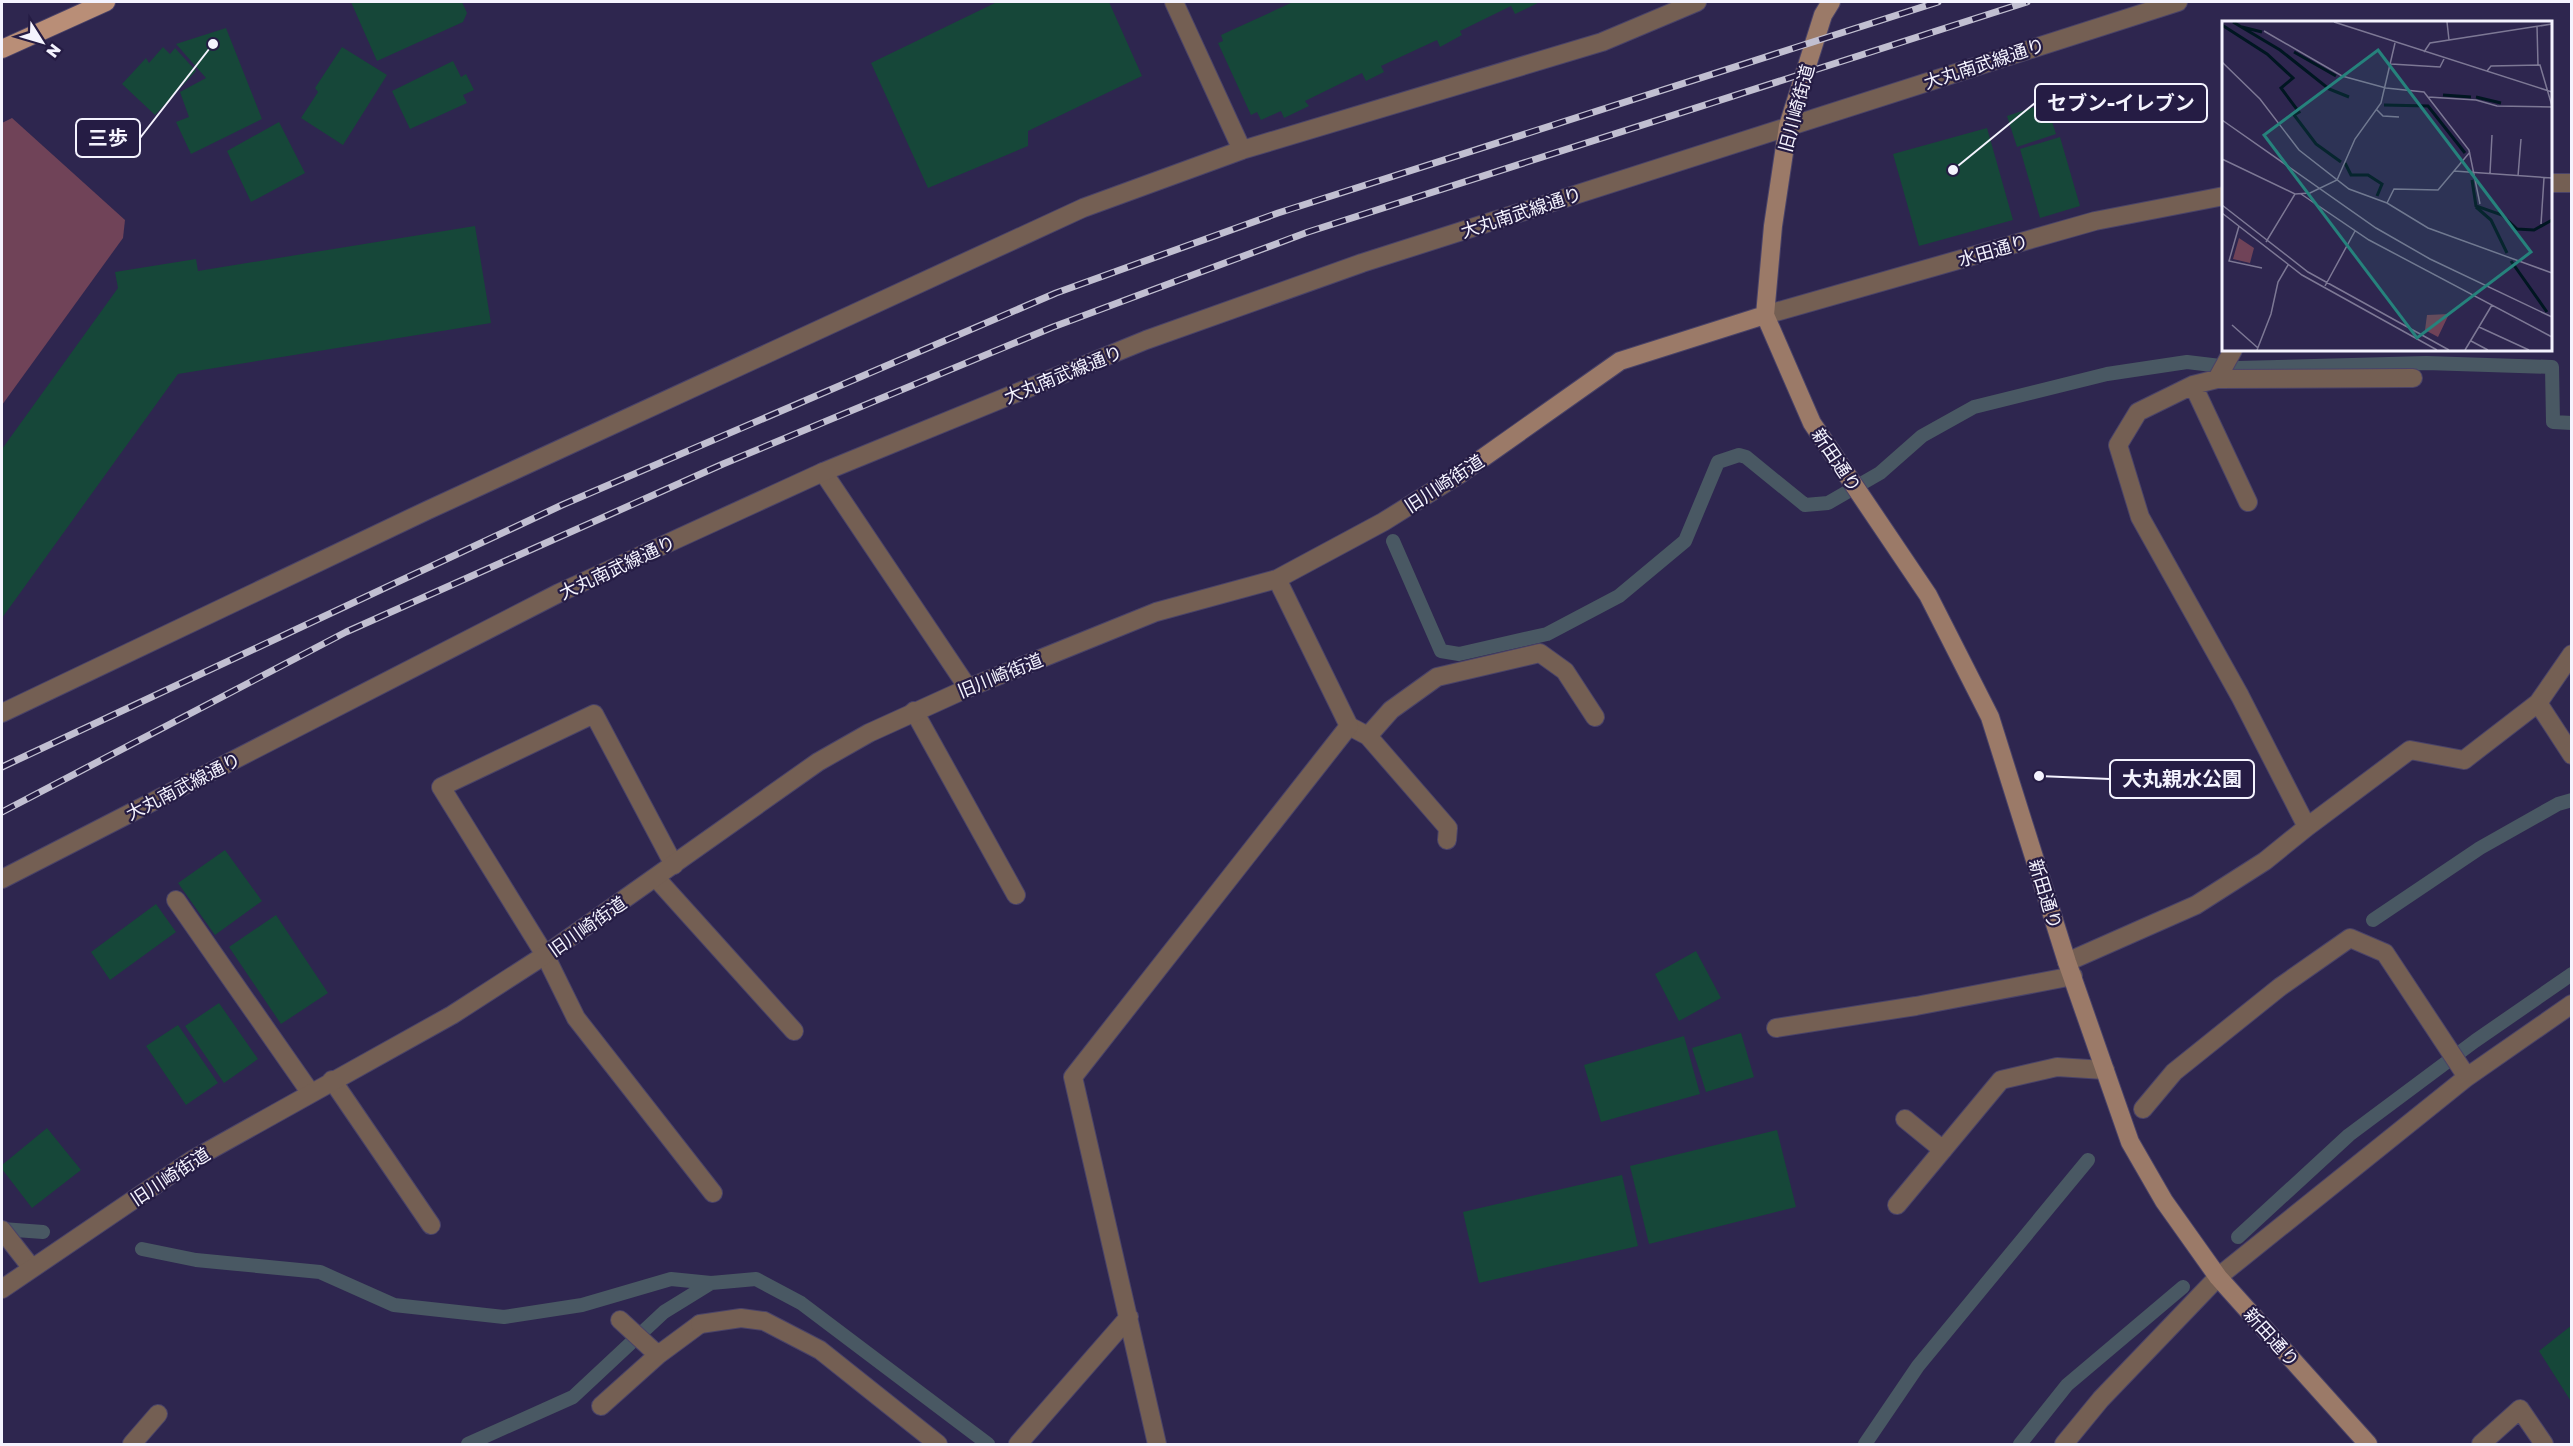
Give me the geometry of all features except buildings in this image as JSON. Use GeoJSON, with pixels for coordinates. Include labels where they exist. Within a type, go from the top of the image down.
{"type":"FeatureCollection","features":[{"type":"Feature","properties":{"kind":"main road"},"geometry":{"type":"LineString","coordinates":[[2,49],[106,2]]}},
{"type":"Feature","properties":{"kind":"street"},"geometry":{"type":"LineString","coordinates":[[1174,2],[1242,150]]}},
{"type":"Feature","properties":{"kind":"street"},"geometry":{"type":"LineString","coordinates":[[2,713],[428,510],[1072,213],[1242,150],[1602,42],[1697,2]]}},
{"type":"Feature","properties":{"kind":"street","name":"旧川崎街道"},"geometry":{"type":"LineString","coordinates":[[2,1289],[192,1160],[310,1092],[453,1015],[545,955],[818,762],[914,711],[1156,612],[1277,579],[1383,522],[1460,474],[1620,361],[1765,315],[1773,226],[1788,126],[1823,15],[1831,2]]}},
{"type":"Feature","properties":{"kind":"street","name":"大丸南武線通り"},"geometry":{"type":"LineString","coordinates":[[2,879],[559,592],[824,472],[1146,340],[1362,263],[2178,2]]}},
{"type":"Feature","properties":{"kind":"street"},"geometry":{"type":"LineString","coordinates":[[2552,183],[2571,183]]}},
{"type":"Feature","properties":{"kind":"street","name":"水田通り"},"geometry":{"type":"LineString","coordinates":[[1765,315],[2095,221],[2222,196]]}},
{"type":"Feature","properties":{"kind":"street","name":"新田通り"},"geometry":{"type":"LineString","coordinates":[[1765,315],[1812,423],[1928,595],[1990,717],[2070,969],[2130,1143],[2164,1201],[2218,1277],[2368,1444]]}},
{"type":"Feature","properties":{"kind":"street"},"geometry":{"type":"LineString","coordinates":[[2217,379],[2232,351]]}},
{"type":"Feature","properties":{"kind":"street"},"geometry":{"type":"LineString","coordinates":[[2307,827],[2240,696],[2140,517],[2118,445],[2138,412],[2193,385],[2217,379],[2413,378]]}},
{"type":"Feature","properties":{"kind":"street"},"geometry":{"type":"LineString","coordinates":[[2193,385],[2248,502]]}},
{"type":"Feature","properties":{"kind":"street"},"geometry":{"type":"LineString","coordinates":[[824,472],[969,688]]}},
{"type":"Feature","properties":{"kind":"street"},"geometry":{"type":"LineString","coordinates":[[1277,579],[1349,726],[1368,736],[1448,828],[1447,840]]}},
{"type":"Feature","properties":{"kind":"street"},"geometry":{"type":"LineString","coordinates":[[1368,736],[1391,710],[1437,677],[1540,653],[1565,671],[1595,717]]}},
{"type":"Feature","properties":{"kind":"street"},"geometry":{"type":"LineString","coordinates":[[1776,1028],[1916,1006],[2070,969],[2196,905],[2265,861],[2410,750],[2464,760],[2538,703],[2571,654]]}},
{"type":"Feature","properties":{"kind":"street"},"geometry":{"type":"LineString","coordinates":[[2538,703],[2571,755]]}},
{"type":"Feature","properties":{"kind":"street"},"geometry":{"type":"LineString","coordinates":[[914,711],[1016,895]]}},
{"type":"Feature","properties":{"kind":"street"},"geometry":{"type":"LineString","coordinates":[[674,865],[594,714],[441,787],[545,955],[576,1018],[712,1193]]}},
{"type":"Feature","properties":{"kind":"street"},"geometry":{"type":"LineString","coordinates":[[1157,1444],[1073,1077],[1349,726]]}},
{"type":"Feature","properties":{"kind":"street"},"geometry":{"type":"LineString","coordinates":[[656,878],[794,1031]]}},
{"type":"Feature","properties":{"kind":"street"},"geometry":{"type":"LineString","coordinates":[[176,900],[310,1092]]}},
{"type":"Feature","properties":{"kind":"street"},"geometry":{"type":"LineString","coordinates":[[2143,1108],[2174,1072],[2280,987],[2350,938],[2385,953],[2463,1071]]}},
{"type":"Feature","properties":{"kind":"street"},"geometry":{"type":"LineString","coordinates":[[2064,1444],[2101,1399],[2218,1277],[2463,1071],[2571,1004]]}},
{"type":"Feature","properties":{"kind":"street"},"geometry":{"type":"LineString","coordinates":[[1897,1205],[2001,1080],[2057,1067],[2105,1070]]}},
{"type":"Feature","properties":{"kind":"street"},"geometry":{"type":"LineString","coordinates":[[332,1080],[430,1225]]}},
{"type":"Feature","properties":{"kind":"street"},"geometry":{"type":"LineString","coordinates":[[1905,1119],[1942,1150]]}},
{"type":"Feature","properties":{"kind":"street"},"geometry":{"type":"LineString","coordinates":[[2,1230],[32,1267]]}},
{"type":"Feature","properties":{"kind":"street"},"geometry":{"type":"LineString","coordinates":[[1019,1443],[1129,1317]]}},
{"type":"Feature","properties":{"kind":"street"},"geometry":{"type":"LineString","coordinates":[[601,1406],[658,1355],[700,1324],[741,1318],[764,1321],[820,1350],[938,1444]]}},
{"type":"Feature","properties":{"kind":"street"},"geometry":{"type":"LineString","coordinates":[[620,1320],[658,1355]]}},
{"type":"Feature","properties":{"kind":"street"},"geometry":{"type":"LineString","coordinates":[[2481,1444],[2520,1409],[2544,1444]]}},
{"type":"Feature","properties":{"kind":"street"},"geometry":{"type":"LineString","coordinates":[[132,1444],[158,1414]]}},
{"type":"Feature","properties":{"kind":"shaded area"},"geometry":{"type":"Polygon","coordinates":[[[12,118],[125,220],[123,238],[2,405],[2,123],[12,118]]]}},
{"type":"Feature","properties":{"kind":"waterway"},"geometry":{"type":"LineString","coordinates":[[1393,541],[1441,651],[1459,654],[1547,634],[1619,596],[1685,541],[1718,462],[1739,455],[1746,457],[1805,505],[1828,503],[1880,473],[1922,436],[1974,407],[2107,374],[2187,362],[2237,368],[2426,363],[2552,367],[2553,422],[2572,423]]}},
{"type":"Feature","properties":{"kind":"waterway"},"geometry":{"type":"LineString","coordinates":[[2373,920],[2480,848],[2558,804],[2572,800]]}},
{"type":"Feature","properties":{"kind":"waterway"},"geometry":{"type":"LineString","coordinates":[[2238,1237],[2349,1135],[2475,1041],[2572,974]]}},
{"type":"Feature","properties":{"kind":"waterway"},"geometry":{"type":"LineString","coordinates":[[1865,1444],[1918,1366],[2088,1160]]}},
{"type":"Feature","properties":{"kind":"waterway"},"geometry":{"type":"LineString","coordinates":[[2,1229],[43,1232]]}},
{"type":"Feature","properties":{"kind":"waterway"},"geometry":{"type":"LineString","coordinates":[[142,1249],[196,1260],[320,1272],[394,1305],[504,1317],[582,1305],[671,1279],[711,1283]]}},
{"type":"Feature","properties":{"kind":"waterway"},"geometry":{"type":"LineString","coordinates":[[468,1444],[573,1397],[664,1312],[711,1283],[756,1279],[801,1303],[988,1444]]}},
{"type":"Feature","properties":{"kind":"waterway"},"geometry":{"type":"LineString","coordinates":[[2020,1444],[2067,1385],[2183,1287]]}},
{"type":"Feature","properties":{"kind":"railway"},"geometry":{"type":"LineString","coordinates":[[2,767],[562,505],[1056,293],[1278,213],[1938,2]]}},
{"type":"Feature","properties":{"kind":"railway"},"geometry":{"type":"LineString","coordinates":[[2,812],[346,632],[723,464],[1053,327],[1308,232],[2027,2]]}},
{"type":"Feature","properties":{"kind":"place","name":"三歩"},"geometry":{"type":"Point","coordinates":[213,44]}},
{"type":"Feature","properties":{"kind":"place","name":"セブン-イレブン"},"geometry":{"type":"Point","coordinates":[1953,170]}},
{"type":"Feature","properties":{"kind":"place","name":"大丸親水公園"},"geometry":{"type":"Point","coordinates":[2039,776]}}]}
